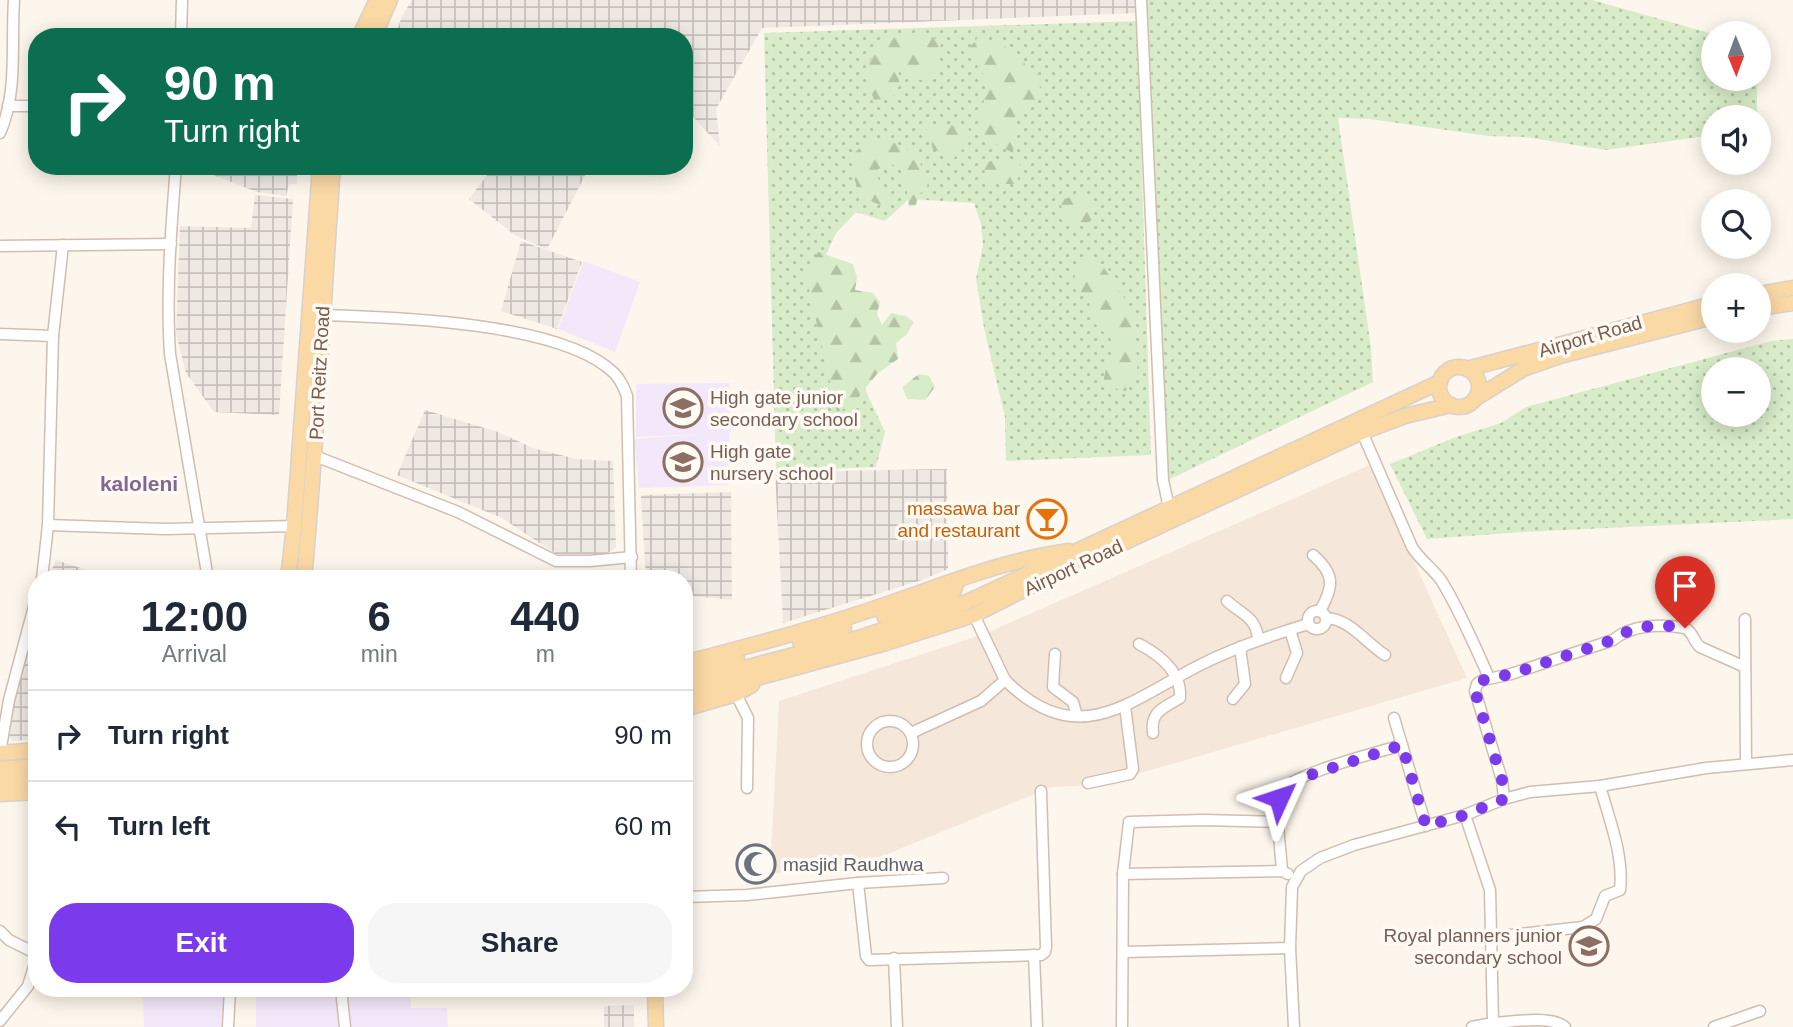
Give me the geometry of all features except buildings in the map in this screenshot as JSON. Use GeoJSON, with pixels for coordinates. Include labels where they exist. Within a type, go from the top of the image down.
{"type":"FeatureCollection","features":[{"type":"Feature","properties":{"kind":"main road"},"geometry":{"type":"LineString","coordinates":[[363,28],[377,0]]}},
{"type":"Feature","properties":{"kind":"main road"},"geometry":{"type":"LineString","coordinates":[[377,28],[390,0]]}},
{"type":"Feature","properties":{"kind":"main road"},"geometry":{"type":"LineString","coordinates":[[289,570],[295,526],[319,175]]}},
{"type":"Feature","properties":{"kind":"main road","name":"Port Reitz Road"},"geometry":{"type":"LineString","coordinates":[[305,570],[315,456],[332,175]]}},
{"type":"Feature","properties":{"kind":"main road"},"geometry":{"type":"LineString","coordinates":[[1771,292],[1793,288]]}},
{"type":"Feature","properties":{"kind":"main road"},"geometry":{"type":"LineString","coordinates":[[1771,307],[1793,303]]}},
{"type":"Feature","properties":{"kind":"main road","name":"Airport Road"},"geometry":{"type":"LineString","coordinates":[[1468,369],[1701,307]]}},
{"type":"Feature","properties":{"kind":"main road","name":"Airport Road"},"geometry":{"type":"LineString","coordinates":[[1476,398],[1523,369],[1560,356],[1701,320]]}},
{"type":"Feature","properties":{"kind":"main road"},"geometry":{"type":"LineString","coordinates":[[1451,369],[1468,369],[1478,381],[1476,398],[1468,405],[1451,405],[1443,398],[1440,382],[1451,369]]}},
{"type":"Feature","properties":{"kind":"main road","name":"Airport Road"},"geometry":{"type":"LineString","coordinates":[[693,682],[911,622],[967,602],[1440,382]]}},
{"type":"Feature","properties":{"kind":"main road","name":"Airport Road"},"geometry":{"type":"LineString","coordinates":[[693,696],[913,635],[974,615],[1362,432],[1405,416],[1451,405]]}},
{"type":"Feature","properties":{"kind":"main road"},"geometry":{"type":"LineString","coordinates":[[693,661],[772,640],[1031,556],[1085,548]]}},
{"type":"Feature","properties":{"kind":"main road"},"geometry":{"type":"LineString","coordinates":[[693,671],[821,636],[953,593],[957,581]]}},
{"type":"Feature","properties":{"kind":"main road"},"geometry":{"type":"LineString","coordinates":[[693,706],[736,694],[771,674]]}},
{"type":"Feature","properties":{"kind":"main road"},"geometry":{"type":"LineString","coordinates":[[0,753],[28,751]]}},
{"type":"Feature","properties":{"kind":"main road"},"geometry":{"type":"LineString","coordinates":[[0,769],[28,767]]}},
{"type":"Feature","properties":{"kind":"main road"},"geometry":{"type":"LineString","coordinates":[[0,782],[28,780]]}},
{"type":"Feature","properties":{"kind":"main road"},"geometry":{"type":"LineString","coordinates":[[0,794],[28,792]]}},
{"type":"Feature","properties":{"kind":"main road"},"geometry":{"type":"LineString","coordinates":[[654,997],[656,1027]]}},
{"type":"Feature","properties":{"kind":"street"},"geometry":{"type":"LineString","coordinates":[[0,133],[12,89],[14,0]]}},
{"type":"Feature","properties":{"kind":"street"},"geometry":{"type":"LineString","coordinates":[[181,28],[182,0]]}},
{"type":"Feature","properties":{"kind":"street"},"geometry":{"type":"LineString","coordinates":[[1140,0],[1163,480],[1169,509]]}},
{"type":"Feature","properties":{"kind":"street"},"geometry":{"type":"LineString","coordinates":[[8,106],[28,106]]}},
{"type":"Feature","properties":{"kind":"street"},"geometry":{"type":"LineString","coordinates":[[175,175],[168,326],[170,355],[206,570]]}},
{"type":"Feature","properties":{"kind":"street"},"geometry":{"type":"LineString","coordinates":[[0,246],[171,244]]}},
{"type":"Feature","properties":{"kind":"street"},"geometry":{"type":"LineString","coordinates":[[43,570],[48,525],[53,336],[63,245]]}},
{"type":"Feature","properties":{"kind":"street"},"geometry":{"type":"LineString","coordinates":[[322,315],[383,317],[452,324],[546,339],[585,354],[614,373],[623,385],[626,396],[631,570]]}},
{"type":"Feature","properties":{"kind":"street"},"geometry":{"type":"LineString","coordinates":[[0,334],[53,336]]}},
{"type":"Feature","properties":{"kind":"street"},"geometry":{"type":"LineString","coordinates":[[1362,432],[1412,547],[1435,572],[1455,606],[1487,673],[1484,680]]}},
{"type":"Feature","properties":{"kind":"street"},"geometry":{"type":"LineString","coordinates":[[315,456],[457,512],[556,561],[632,557]]}},
{"type":"Feature","properties":{"kind":"street"},"geometry":{"type":"LineString","coordinates":[[48,525],[198,529],[295,526]]}},
{"type":"Feature","properties":{"kind":"street"},"geometry":{"type":"LineString","coordinates":[[974,615],[1005,680],[1038,706],[1060,714],[1103,715],[1240,647],[1308,624],[1320,629],[1325,624],[1323,614],[1331,576],[1313,555]]}},
{"type":"Feature","properties":{"kind":"street"},"geometry":{"type":"LineString","coordinates":[[1227,601],[1252,619],[1258,640]]}},
{"type":"Feature","properties":{"kind":"street"},"geometry":{"type":"LineString","coordinates":[[1323,614],[1347,624],[1366,642],[1385,654]]}},
{"type":"Feature","properties":{"kind":"street"},"geometry":{"type":"LineString","coordinates":[[1745,619],[1746,764]]}},
{"type":"Feature","properties":{"kind":"street"},"geometry":{"type":"LineString","coordinates":[[0,753],[11,688],[28,627]]}},
{"type":"Feature","properties":{"kind":"street"},"geometry":{"type":"LineString","coordinates":[[1504,799],[1502,780],[1475,691],[1477,684],[1484,680],[1511,674],[1613,640],[1626,631],[1643,627],[1685,628],[1692,633],[1700,647],[1745,667]]}},
{"type":"Feature","properties":{"kind":"street"},"geometry":{"type":"LineString","coordinates":[[1286,678],[1297,653],[1290,630]]}},
{"type":"Feature","properties":{"kind":"street"},"geometry":{"type":"LineString","coordinates":[[1139,643],[1162,659],[1177,677],[1180,698],[1160,707],[1151,723],[1153,733]]}},
{"type":"Feature","properties":{"kind":"street"},"geometry":{"type":"LineString","coordinates":[[1233,699],[1245,684],[1240,647]]}},
{"type":"Feature","properties":{"kind":"street"},"geometry":{"type":"LineString","coordinates":[[1055,654],[1053,687],[1073,702],[1077,716]]}},
{"type":"Feature","properties":{"kind":"street"},"geometry":{"type":"LineString","coordinates":[[911,733],[981,701],[1005,680]]}},
{"type":"Feature","properties":{"kind":"street"},"geometry":{"type":"LineString","coordinates":[[736,694],[747,718],[747,788]]}},
{"type":"Feature","properties":{"kind":"street"},"geometry":{"type":"LineString","coordinates":[[1088,783],[1130,774],[1133,769],[1125,706]]}},
{"type":"Feature","properties":{"kind":"street"},"geometry":{"type":"LineString","coordinates":[[1394,719],[1426,826]]}},
{"type":"Feature","properties":{"kind":"street"},"geometry":{"type":"LineString","coordinates":[[896,722],[911,733],[912,750],[905,762],[898,766],[884,767],[877,764],[868,752],[867,738],[881,723],[896,722]]}},
{"type":"Feature","properties":{"kind":"street"},"geometry":{"type":"LineString","coordinates":[[1282,871],[1280,793],[1288,784],[1307,775],[1402,745]]}},
{"type":"Feature","properties":{"kind":"street"},"geometry":{"type":"LineString","coordinates":[[1294,1027],[1290,948],[1291,899],[1297,879],[1310,863],[1331,852],[1465,815],[1504,799],[1543,790],[1600,786],[1698,769],[1793,760]]}},
{"type":"Feature","properties":{"kind":"street"},"geometry":{"type":"LineString","coordinates":[[1493,937],[1583,927],[1596,919],[1605,896],[1619,890],[1620,866],[1600,786]]}},
{"type":"Feature","properties":{"kind":"street"},"geometry":{"type":"LineString","coordinates":[[858,883],[867,959],[1034,955],[1045,952],[1041,791]]}},
{"type":"Feature","properties":{"kind":"street"},"geometry":{"type":"LineString","coordinates":[[1465,815],[1490,890],[1493,1023]]}},
{"type":"Feature","properties":{"kind":"street"},"geometry":{"type":"LineString","coordinates":[[1122,1027],[1123,874],[1128,823],[1132,820],[1279,822]]}},
{"type":"Feature","properties":{"kind":"street"},"geometry":{"type":"LineString","coordinates":[[1123,874],[1282,871],[1297,879]]}},
{"type":"Feature","properties":{"kind":"street"},"geometry":{"type":"LineString","coordinates":[[693,897],[747,895],[858,883],[943,878]]}},
{"type":"Feature","properties":{"kind":"street"},"geometry":{"type":"LineString","coordinates":[[0,931],[9,940],[28,951]]}},
{"type":"Feature","properties":{"kind":"street"},"geometry":{"type":"LineString","coordinates":[[1124,952],[1290,948]]}},
{"type":"Feature","properties":{"kind":"street"},"geometry":{"type":"LineString","coordinates":[[1034,955],[1037,1027]]}},
{"type":"Feature","properties":{"kind":"street"},"geometry":{"type":"LineString","coordinates":[[894,958],[897,1027]]}},
{"type":"Feature","properties":{"kind":"street"},"geometry":{"type":"LineString","coordinates":[[0,1021],[28,986]]}},
{"type":"Feature","properties":{"kind":"street"},"geometry":{"type":"LineString","coordinates":[[228,1027],[230,997]]}},
{"type":"Feature","properties":{"kind":"street"},"geometry":{"type":"LineString","coordinates":[[342,997],[345,1027]]}},
{"type":"Feature","properties":{"kind":"street"},"geometry":{"type":"LineString","coordinates":[[1714,1027],[1760,1011]]}},
{"type":"Feature","properties":{"kind":"street"},"geometry":{"type":"LineString","coordinates":[[1472,1027],[1545,1020],[1558,1022],[1565,1027]]}},
{"type":"Feature","properties":{"kind":"shaded area"},"geometry":{"type":"Polygon","coordinates":[[[412,0],[1136,0],[1137,13],[762,28],[716,109],[720,146],[693,117],[693,28],[398,28],[412,0]]]}},
{"type":"Feature","properties":{"kind":"shaded area"},"geometry":{"type":"Polygon","coordinates":[[[213,175],[297,175],[297,184],[289,184],[286,196],[257,192],[213,175]]]}},
{"type":"Feature","properties":{"kind":"shaded area"},"geometry":{"type":"Polygon","coordinates":[[[487,175],[585,175],[547,249],[516,236],[469,199],[487,175]]]}},
{"type":"Feature","properties":{"kind":"shaded area"},"geometry":{"type":"Polygon","coordinates":[[[255,195],[293,199],[279,415],[214,412],[186,373],[176,334],[180,226],[251,228],[255,195]]]}},
{"type":"Feature","properties":{"kind":"shaded area"},"geometry":{"type":"Polygon","coordinates":[[[521,241],[582,262],[557,329],[501,311],[521,241]]]}},
{"type":"Feature","properties":{"kind":"shaded area"},"geometry":{"type":"Polygon","coordinates":[[[584,261],[640,282],[615,352],[558,329],[584,261]]]}},
{"type":"Feature","properties":{"kind":"shaded area"},"geometry":{"type":"Polygon","coordinates":[[[729,383],[729,485],[639,488],[634,439],[702,434],[636,437],[636,384],[729,383]]]}},
{"type":"Feature","properties":{"kind":"shaded area"},"geometry":{"type":"Polygon","coordinates":[[[425,410],[498,432],[533,448],[576,459],[613,461],[616,547],[607,554],[556,554],[502,518],[397,475],[425,410]]]}},
{"type":"Feature","properties":{"kind":"shaded area"},"geometry":{"type":"Polygon","coordinates":[[[1370,465],[1467,678],[1100,785],[1052,787],[875,859],[770,874],[779,701],[984,634],[1370,465]]]}},
{"type":"Feature","properties":{"kind":"shaded area"},"geometry":{"type":"Polygon","coordinates":[[[947,469],[948,569],[922,580],[783,623],[775,472],[947,469]]]}},
{"type":"Feature","properties":{"kind":"shaded area"},"geometry":{"type":"Polygon","coordinates":[[[731,492],[732,600],[693,596],[693,570],[645,570],[641,495],[731,492]]]}},
{"type":"Feature","properties":{"kind":"shaded area"},"geometry":{"type":"Polygon","coordinates":[[[56,560],[87,570],[52,570],[56,560]]]}},
{"type":"Feature","properties":{"kind":"shaded area"},"geometry":{"type":"Polygon","coordinates":[[[28,636],[28,740],[12,741],[8,735],[28,636]]]}},
{"type":"Feature","properties":{"kind":"shaded area"},"geometry":{"type":"Polygon","coordinates":[[[143,997],[223,997],[223,1027],[144,1027],[143,997]]]}},
{"type":"Feature","properties":{"kind":"shaded area"},"geometry":{"type":"Polygon","coordinates":[[[256,997],[411,997],[411,1008],[447,1008],[448,1027],[256,1027],[256,997]]]}},
{"type":"Feature","properties":{"kind":"shaded area"},"geometry":{"type":"Polygon","coordinates":[[[634,1005],[634,1027],[604,1027],[604,1006],[634,1005]]]}},
{"type":"Feature","properties":{"kind":"green space"},"geometry":{"type":"Polygon","coordinates":[[[1145,0],[1592,0],[1701,31],[1701,91],[1757,91],[1757,105],[1701,105],[1701,137],[1606,150],[1525,137],[1488,136],[1370,119],[1338,118],[1371,348],[1373,382],[1166,481],[1145,0]]]}},
{"type":"Feature","properties":{"kind":"green space"},"geometry":{"type":"Polygon","coordinates":[[[1137,21],[1151,455],[1006,461],[1005,417],[984,328],[976,279],[983,245],[981,224],[974,203],[909,199],[885,221],[856,212],[836,233],[812,276],[885,432],[876,467],[776,471],[764,33],[1137,21]]]}},
{"type":"Feature","properties":{"kind":"green space"},"geometry":{"type":"Polygon","coordinates":[[[930,33],[941,45],[936,67],[926,81],[910,78],[899,69],[899,86],[892,98],[874,100],[865,75],[874,51],[886,36],[930,33]]]}},
{"type":"Feature","properties":{"kind":"green space"},"geometry":{"type":"Polygon","coordinates":[[[979,36],[1003,46],[1019,57],[1044,94],[1015,117],[1013,153],[983,137],[980,115],[987,89],[983,74],[967,51],[979,36]]]}},
{"type":"Feature","properties":{"kind":"green space"},"geometry":{"type":"Polygon","coordinates":[[[947,124],[969,129],[968,144],[954,158],[933,149],[926,128],[947,124]]]}},
{"type":"Feature","properties":{"kind":"green space"},"geometry":{"type":"Polygon","coordinates":[[[885,140],[909,151],[923,169],[928,187],[918,195],[916,205],[909,207],[905,178],[897,164],[878,169],[879,187],[892,193],[885,206],[868,199],[858,188],[853,172],[853,154],[867,142],[885,140]]]}},
{"type":"Feature","properties":{"kind":"green space"},"geometry":{"type":"Polygon","coordinates":[[[997,159],[1020,161],[1017,184],[988,184],[983,164],[997,159]]]}},
{"type":"Feature","properties":{"kind":"green space"},"geometry":{"type":"Polygon","coordinates":[[[1076,196],[1094,200],[1094,219],[1077,227],[1065,216],[1059,200],[1076,196]]]}},
{"type":"Feature","properties":{"kind":"green space"},"geometry":{"type":"Polygon","coordinates":[[[818,252],[853,264],[857,277],[855,290],[873,293],[880,302],[877,314],[882,325],[891,313],[906,316],[914,322],[907,334],[896,343],[898,359],[877,374],[852,405],[837,412],[806,276],[818,252]]]}},
{"type":"Feature","properties":{"kind":"green space"},"geometry":{"type":"Polygon","coordinates":[[[1078,258],[1102,265],[1134,312],[1138,379],[1125,391],[1103,385],[1107,361],[1116,344],[1095,324],[1088,300],[1073,287],[1078,258]]]}},
{"type":"Feature","properties":{"kind":"green space"},"geometry":{"type":"Polygon","coordinates":[[[1793,339],[1793,519],[1427,539],[1390,464],[1456,437],[1501,423],[1526,407],[1701,360],[1701,427],[1771,427],[1771,357],[1712,357],[1771,341],[1793,339]]]}},
{"type":"Feature","properties":{"kind":"green space"},"geometry":{"type":"Polygon","coordinates":[[[919,374],[929,376],[935,387],[925,400],[907,399],[902,387],[919,374]]]}},
{"type":"Feature","properties":{"kind":"place","name":"High gate junior secondary school"},"geometry":{"type":"Point","coordinates":[683,408]}},
{"type":"Feature","properties":{"kind":"place","name":"High gate nursery school"},"geometry":{"type":"Point","coordinates":[683,462]}},
{"type":"Feature","properties":{"kind":"place","name":"massawa bar and restaurant"},"geometry":{"type":"Point","coordinates":[1047,519]}},
{"type":"Feature","properties":{"kind":"place","name":"masjid Raudhwa"},"geometry":{"type":"Point","coordinates":[756,864]}},
{"type":"Feature","properties":{"kind":"place","name":"Royal planners junior secondary school"},"geometry":{"type":"Point","coordinates":[1589,946]}},
{"type":"Feature","properties":{"kind":"district","name":"kaloleni"},"geometry":{"type":"Point","coordinates":[139,484]}},
{"type":"Feature","properties":{"kind":"route"},"geometry":{"type":"LineString","coordinates":[[1279,798],[1284,787],[1307,775],[1402,745],[1426,826],[1465,815],[1504,799],[1502,780],[1475,691],[1479,682],[1613,640],[1619,634],[1633,629],[1671,626],[1685,628]]}}]}
